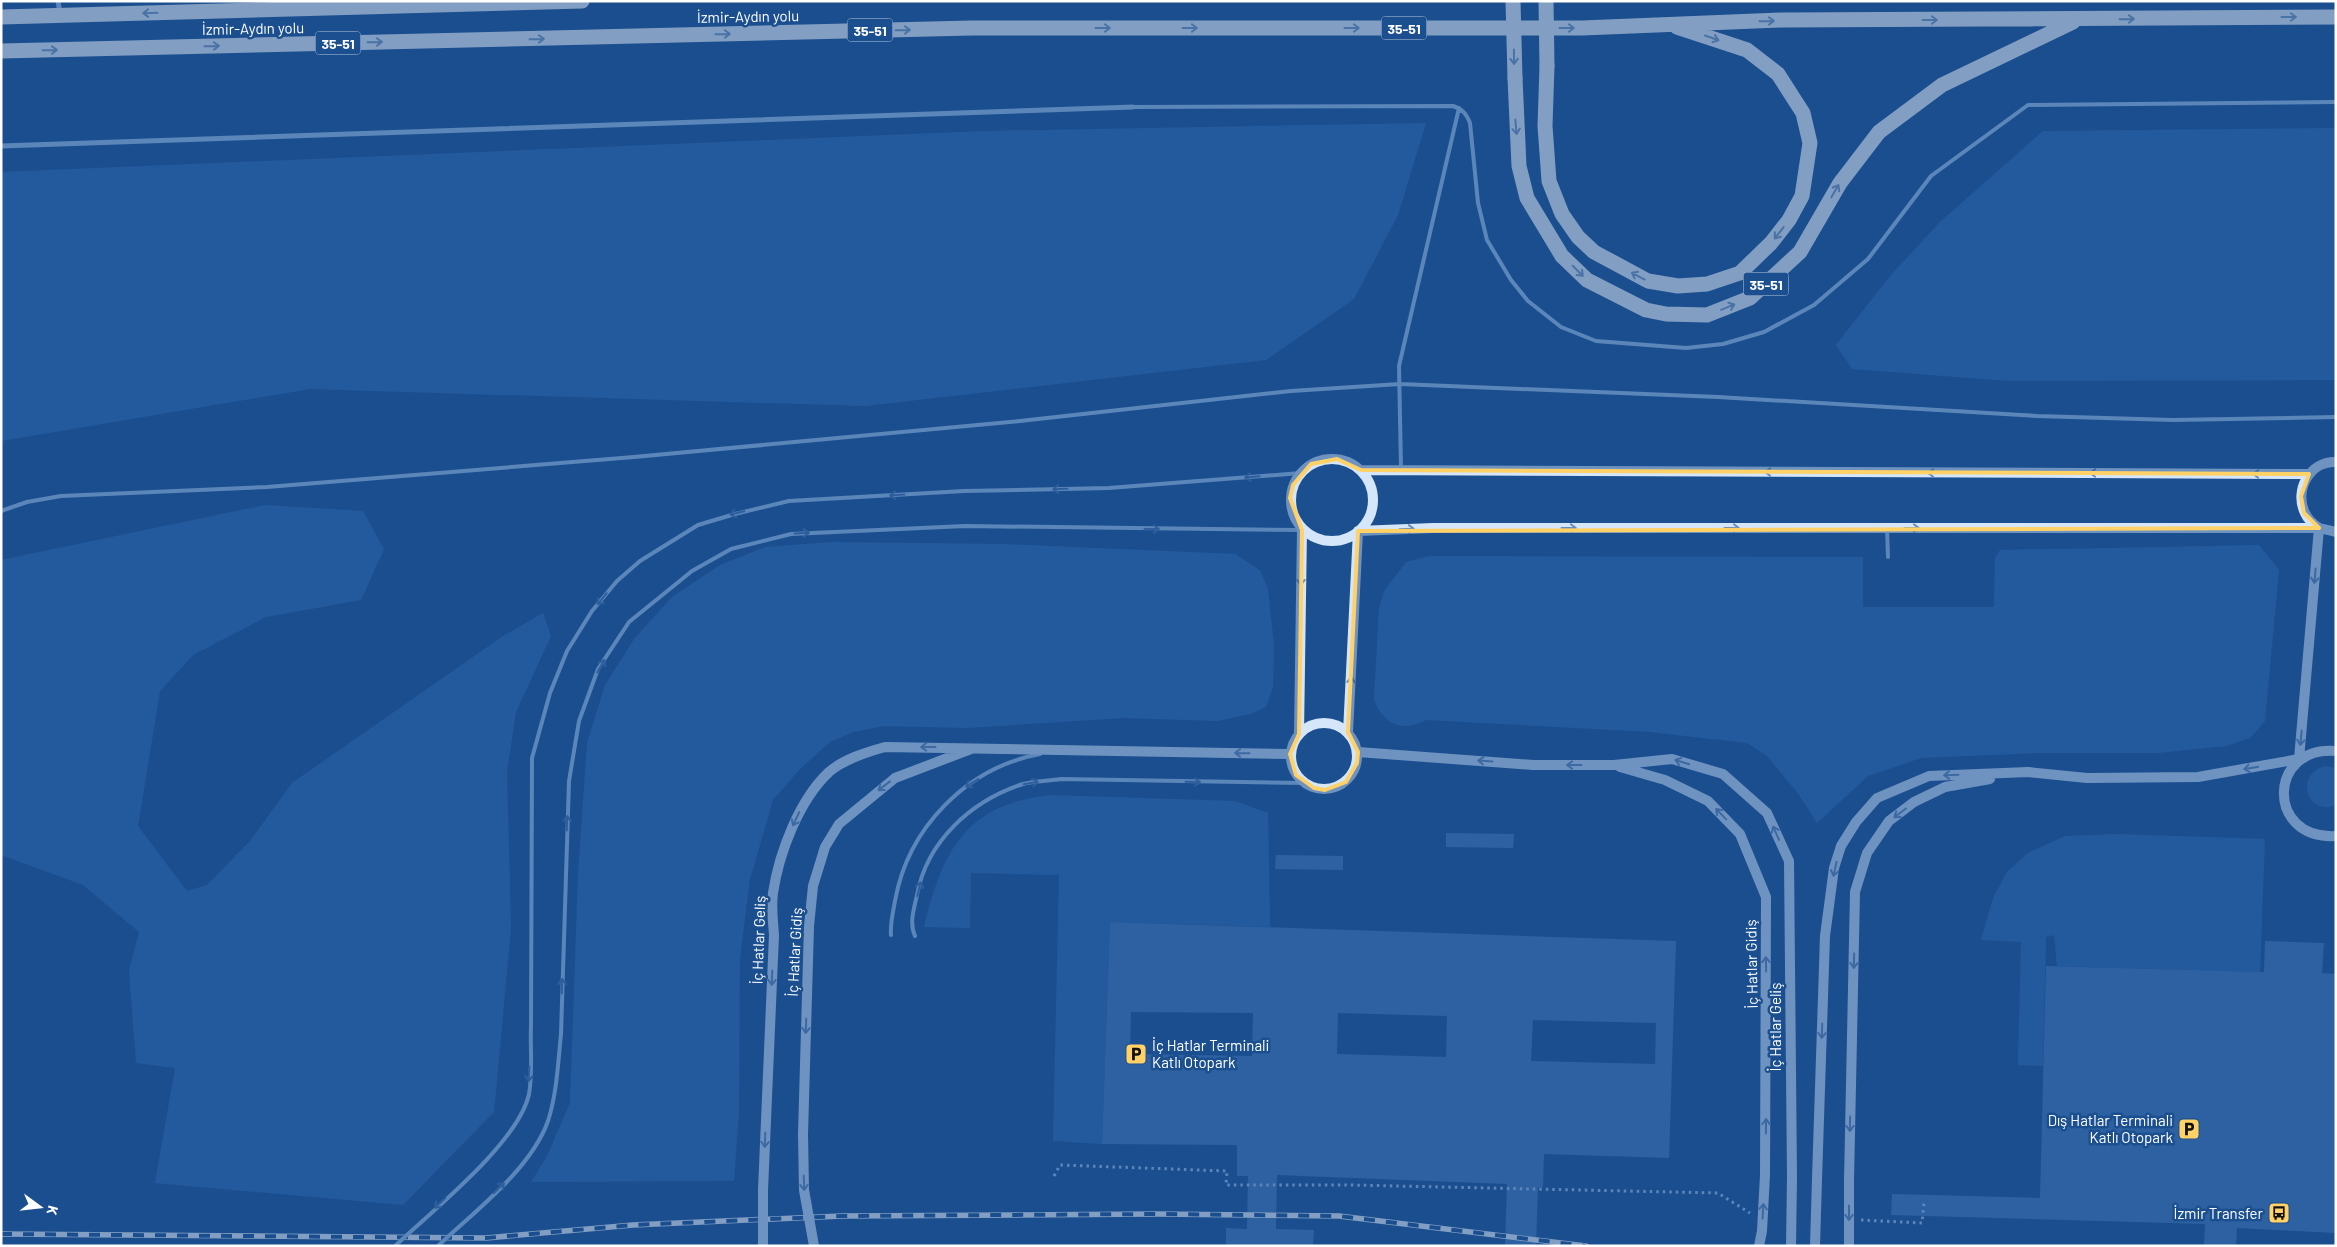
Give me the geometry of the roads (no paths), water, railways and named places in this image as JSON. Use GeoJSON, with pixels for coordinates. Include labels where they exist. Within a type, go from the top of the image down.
{"type":"FeatureCollection","features":[{"type":"Feature","properties":{"kind":"highway","name":"İzmir-Aydın yolu"},"geometry":{"type":"LineString","coordinates":[[1,18],[59,8],[581,1]]}},
{"type":"Feature","properties":{"kind":"highway","name":"35-51"},"geometry":{"type":"LineString","coordinates":[[1513,1],[1519,166],[1527,198],[1543,228],[1562,256],[1587,280],[1646,310],[1666,314],[1708,315],[1750,298],[1800,252],[1840,183],[1879,132],[1942,85],[2078,20]]}},
{"type":"Feature","properties":{"kind":"highway"},"geometry":{"type":"LineString","coordinates":[[1546,1],[1547,66],[1545,126],[1549,181],[1562,214],[1578,237],[1594,252],[1648,281],[1678,286],[1707,284],[1740,273],[1771,242],[1789,220],[1802,196],[1810,142],[1803,112],[1778,74],[1747,50],[1666,23]]}},
{"type":"Feature","properties":{"kind":"highway","name":"İzmir-Aydın yolu"},"geometry":{"type":"LineString","coordinates":[[1,51],[972,28],[1582,28],[1666,23],[2336,17]]}},
{"type":"Feature","properties":{"kind":"street"},"geometry":{"type":"LineString","coordinates":[[1,146],[1133,107]]}},
{"type":"Feature","properties":{"kind":"street"},"geometry":{"type":"LineString","coordinates":[[1299,734],[1318,723],[1329,722],[1348,732],[1355,741],[1358,752],[1357,763],[1346,782],[1336,788],[1325,790],[1314,788],[1304,783],[1296,775],[1290,754],[1299,734],[1302,530],[1292,511],[1290,498],[1293,485],[1300,473],[1311,464],[1324,459],[1344,460],[1361,470],[1369,482],[1373,495],[1372,508],[1367,521],[1358,531],[1346,538],[1333,541],[1320,539],[1302,530]]}},
{"type":"Feature","properties":{"kind":"street"},"geometry":{"type":"LineString","coordinates":[[2336,462],[2318,466],[2309,474],[2303,485],[2301,496],[2304,513],[2319,528],[2300,759],[2290,770],[2284,784],[2283,799],[2288,813],[2296,825],[2308,833],[2322,837],[2336,836]]}},
{"type":"Feature","properties":{"kind":"street"},"geometry":{"type":"LineString","coordinates":[[1361,470],[2309,474]]}},
{"type":"Feature","properties":{"kind":"street"},"geometry":{"type":"LineString","coordinates":[[1358,531],[1434,528],[2319,528],[2336,532]]}},
{"type":"Feature","properties":{"kind":"street"},"geometry":{"type":"LineString","coordinates":[[1348,732],[1358,531]]}},
{"type":"Feature","properties":{"kind":"street","name":"İç Hatlar Geliş"},"geometry":{"type":"LineString","coordinates":[[763,1246],[763,1190],[774,935],[773,894],[784,845],[802,808],[830,772],[860,754],[886,747],[977,747],[1290,754]]}},
{"type":"Feature","properties":{"kind":"street","name":"İç Hatlar Gidiş"},"geometry":{"type":"LineString","coordinates":[[814,1246],[804,1190],[803,1134],[809,926],[813,886],[825,847],[839,824],[895,778],[977,747]]}},
{"type":"Feature","properties":{"kind":"street"},"geometry":{"type":"LineString","coordinates":[[1815,1246],[1825,936],[1834,868],[1841,846],[1856,822],[1877,798],[1929,776],[2028,772],[2087,778],[2198,777],[2300,759],[2323,750],[2336,751]]}},
{"type":"Feature","properties":{"kind":"street"},"geometry":{"type":"LineString","coordinates":[[1358,752],[1533,765],[1614,765]]}},
{"type":"Feature","properties":{"kind":"street","name":"İç Hatlar Geliş"},"geometry":{"type":"LineString","coordinates":[[1614,765],[1672,759],[1723,774],[1767,812],[1789,861],[1791,1246]]}},
{"type":"Feature","properties":{"kind":"street","name":"İç Hatlar Gidiş"},"geometry":{"type":"LineString","coordinates":[[1614,765],[1665,780],[1708,801],[1740,834],[1766,897],[1765,1175],[1762,1230],[1759,1246]]}},
{"type":"Feature","properties":{"kind":"street"},"geometry":{"type":"LineString","coordinates":[[1848,1246],[1855,892],[1867,853],[1889,821],[1914,802],[1929,794],[1945,786],[2028,772]]}},
{"type":"Feature","properties":{"kind":"lane"},"geometry":{"type":"LineString","coordinates":[[1133,107],[1453,106],[1459,108],[1464,112],[1470,123],[1478,203],[1487,240],[1510,280],[1528,301],[1562,327],[1596,341],[1686,348],[1723,344],[1764,332],[1814,305],[1868,259],[1932,176],[2028,105],[2336,102]]}},
{"type":"Feature","properties":{"kind":"lane"},"geometry":{"type":"LineString","coordinates":[[1401,470],[1399,366],[1459,108]]}},
{"type":"Feature","properties":{"kind":"lane"},"geometry":{"type":"LineString","coordinates":[[1,511],[27,502],[61,496],[267,487],[624,458],[1010,422],[1291,391],[1400,384],[1718,397],[2037,416],[2173,420],[2336,417]]}},
{"type":"Feature","properties":{"kind":"lane"},"geometry":{"type":"LineString","coordinates":[[395,1246],[495,1152],[518,1121],[529,1094],[532,758],[550,693],[568,651],[592,611],[617,581],[640,561],[698,525],[789,501],[964,491],[1109,488],[1300,473]]}},
{"type":"Feature","properties":{"kind":"lane"},"geometry":{"type":"LineString","coordinates":[[438,1246],[522,1166],[547,1122],[556,1083],[561,1034],[569,781],[579,721],[598,669],[630,622],[692,571],[732,550],[791,534],[965,526],[1302,530]]}},
{"type":"Feature","properties":{"kind":"lane"},"geometry":{"type":"LineString","coordinates":[[1887,528],[1888,557]]}},
{"type":"Feature","properties":{"kind":"lane"},"geometry":{"type":"LineString","coordinates":[[891,935],[890,927],[905,862],[941,806],[965,787],[993,770],[1021,758],[1066,749]]}},
{"type":"Feature","properties":{"kind":"lane"},"geometry":{"type":"LineString","coordinates":[[915,936],[911,927],[919,883],[940,840],[965,815],[999,793],[1025,784],[1061,779],[1304,783]]}},
{"type":"Feature","properties":{"kind":"railway"},"geometry":{"type":"LineString","coordinates":[[1,1234],[486,1238],[633,1225],[842,1216],[1157,1214],[1339,1216],[1586,1246]]}},
{"type":"Feature","properties":{"kind":"place","name":"İç Hatlar Terminali Katlı Otopark"},"geometry":{"type":"Point","coordinates":[1136,1054]}},
{"type":"Feature","properties":{"kind":"place","name":"Dış Hatlar Terminali Katlı Otopark"},"geometry":{"type":"Point","coordinates":[2189,1129]}},
{"type":"Feature","properties":{"kind":"place","name":"İzmir Transfer"},"geometry":{"type":"Point","coordinates":[2279,1213]}}]}
